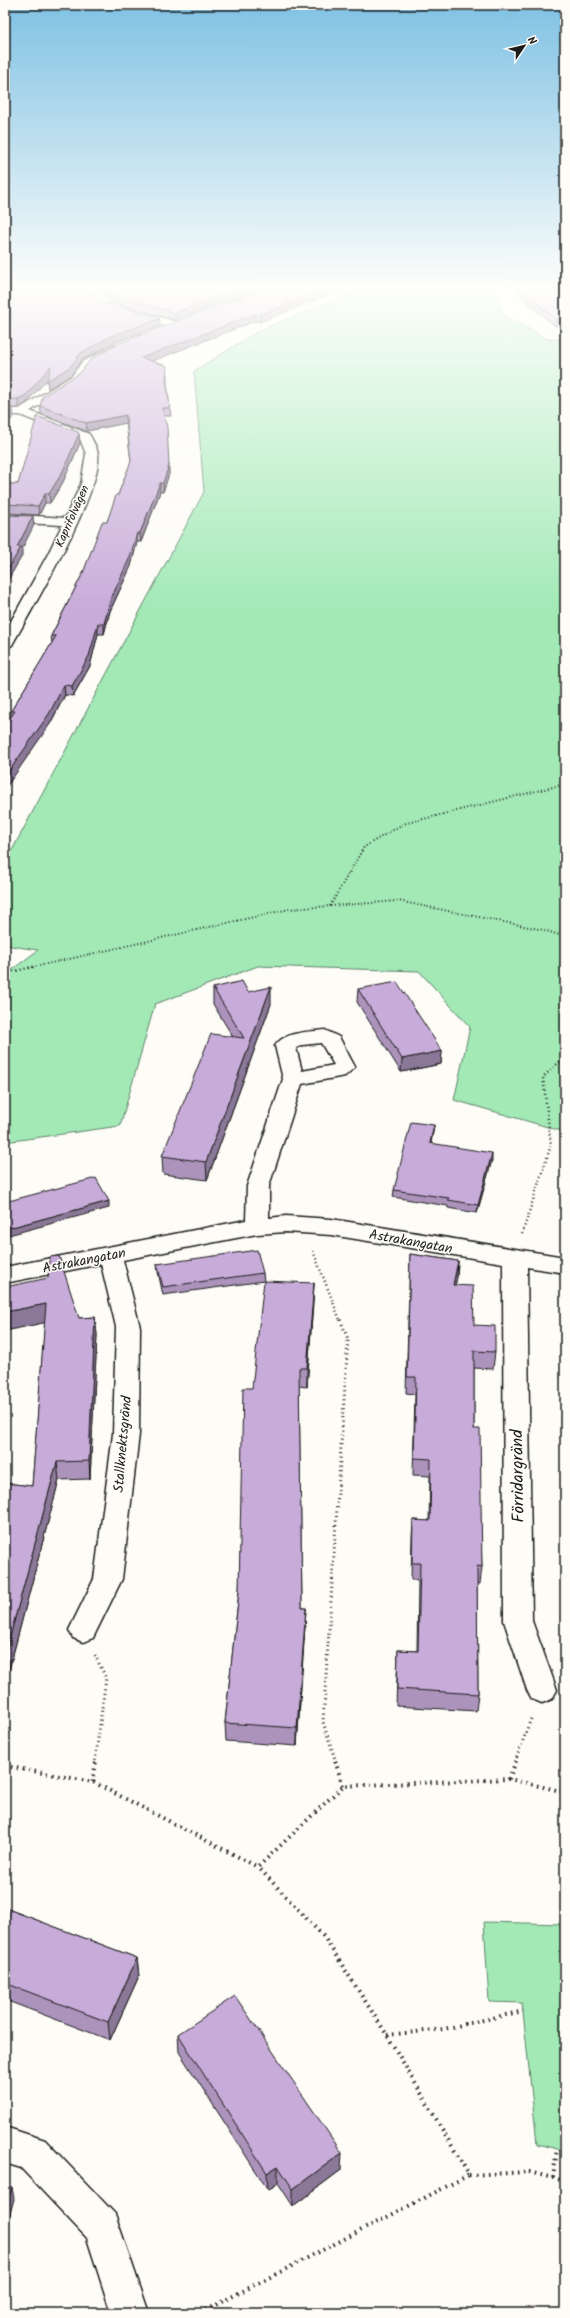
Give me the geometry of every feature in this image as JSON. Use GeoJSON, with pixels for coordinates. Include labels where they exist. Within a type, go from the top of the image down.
{"type":"FeatureCollection","features":[{"type":"Feature","properties":{"kind":"street"},"geometry":{"type":"LineString","coordinates":[[21,412],[48,395]]}},
{"type":"Feature","properties":{"kind":"street","name":"Kaprifolvägen"},"geometry":{"type":"LineString","coordinates":[[5,412],[21,412],[85,437],[92,454],[87,484],[70,522],[55,554],[5,645]]}},
{"type":"Feature","properties":{"kind":"street"},"geometry":{"type":"LineString","coordinates":[[5,518],[70,522]]}},
{"type":"Feature","properties":{"kind":"street"},"geometry":{"type":"LineString","coordinates":[[257,1226],[258,1186],[293,1079]]}},
{"type":"Feature","properties":{"kind":"street","name":"Astrakangatan"},"geometry":{"type":"LineString","coordinates":[[5,1275],[257,1226],[303,1225],[331,1227],[565,1265]]}},
{"type":"Feature","properties":{"kind":"street","name":"Stallknektsgränd"},"geometry":{"type":"LineString","coordinates":[[83,1630],[108,1579],[126,1434],[128,1327],[110,1254]]}},
{"type":"Feature","properties":{"kind":"street","name":"Förridargränd"},"geometry":{"type":"LineString","coordinates":[[515,1258],[518,1621],[542,1690]]}},
{"type":"Feature","properties":{"kind":"street"},"geometry":{"type":"LineString","coordinates":[[5,2145],[32,2152],[102,2227],[130,2313]]}},
{"type":"Feature","properties":{"kind":"path"},"geometry":{"type":"LineString","coordinates":[[330,906],[364,847],[403,824],[565,784]]}},
{"type":"Feature","properties":{"kind":"path"},"geometry":{"type":"LineString","coordinates":[[5,973],[289,909],[398,901],[544,930],[565,936]]}},
{"type":"Feature","properties":{"kind":"path"},"geometry":{"type":"LineString","coordinates":[[515,1258],[551,1145],[542,1077],[565,1058]]}},
{"type":"Feature","properties":{"kind":"path"},"geometry":{"type":"LineString","coordinates":[[303,1225],[348,1339],[323,1722],[343,1786]]}},
{"type":"Feature","properties":{"kind":"path"},"geometry":{"type":"LineString","coordinates":[[83,1630],[106,1678],[93,1782]]}},
{"type":"Feature","properties":{"kind":"path"},"geometry":{"type":"LineString","coordinates":[[510,1779],[542,1690]]}},
{"type":"Feature","properties":{"kind":"path"},"geometry":{"type":"LineString","coordinates":[[5,1766],[93,1782],[258,1867],[324,1937],[387,2035],[469,2175]]}},
{"type":"Feature","properties":{"kind":"path"},"geometry":{"type":"LineString","coordinates":[[258,1867],[343,1786],[510,1779],[565,1792]]}},
{"type":"Feature","properties":{"kind":"path"},"geometry":{"type":"LineString","coordinates":[[387,2035],[444,2029],[523,2011]]}},
{"type":"Feature","properties":{"kind":"path"},"geometry":{"type":"LineString","coordinates":[[553,2178],[557,2149]]}},
{"type":"Feature","properties":{"kind":"path"},"geometry":{"type":"LineString","coordinates":[[200,2313],[469,2175],[529,2172],[565,2181]]}},
{"type":"Feature","properties":{"kind":"green space"},"geometry":{"type":"Polygon","coordinates":[[[196,395],[565,395],[565,1132],[454,1100],[470,1027],[419,971],[258,966],[155,1004],[120,1126],[5,1142],[5,975],[38,950],[5,945],[5,872],[10,854],[204,492],[196,395]]]}},
{"type":"Feature","properties":{"kind":"green space"},"geometry":{"type":"Polygon","coordinates":[[[484,1922],[565,1924],[565,2151],[537,2144],[522,2003],[489,2002],[484,1922]]]}},
{"type":"Feature","properties":{"kind":"building"},"geometry":{"type":"Polygon","coordinates":[[[5,395],[26,395],[18,399],[5,400],[5,395]]]}},
{"type":"Feature","properties":{"kind":"building"},"geometry":{"type":"Polygon","coordinates":[[[168,395],[170,408],[162,408],[167,427],[169,465],[163,483],[160,483],[140,533],[137,533],[130,557],[110,601],[104,624],[98,624],[89,656],[72,686],[64,685],[49,714],[5,777],[5,725],[15,711],[11,711],[56,636],[51,636],[83,573],[102,522],[107,522],[116,495],[118,495],[131,461],[126,415],[86,423],[40,406],[43,396],[168,395]]]}},
{"type":"Feature","properties":{"kind":"building"},"geometry":{"type":"Polygon","coordinates":[[[5,408],[13,408],[5,418],[5,408]]]}},
{"type":"Feature","properties":{"kind":"building"},"geometry":{"type":"Polygon","coordinates":[[[37,416],[78,432],[79,434],[62,473],[49,494],[45,494],[38,506],[5,504],[5,484],[18,484],[37,416]]]}},
{"type":"Feature","properties":{"kind":"building"},"geometry":{"type":"Polygon","coordinates":[[[5,515],[33,516],[17,547],[21,547],[5,574],[5,515]]]}},
{"type":"Feature","properties":{"kind":"building"},"geometry":{"type":"Polygon","coordinates":[[[242,981],[248,992],[271,987],[206,1162],[162,1156],[211,1034],[244,1038],[213,988],[242,981]]]}},
{"type":"Feature","properties":{"kind":"building"},"geometry":{"type":"Polygon","coordinates":[[[397,982],[442,1051],[402,1059],[358,989],[397,982]]]}},
{"type":"Feature","properties":{"kind":"building"},"geometry":{"type":"Polygon","coordinates":[[[411,1122],[434,1125],[430,1143],[492,1153],[478,1205],[448,1200],[449,1198],[394,1190],[411,1122]]]}},
{"type":"Feature","properties":{"kind":"building"},"geometry":{"type":"Polygon","coordinates":[[[96,1178],[109,1201],[5,1229],[5,1202],[96,1178]]]}},
{"type":"Feature","properties":{"kind":"building"},"geometry":{"type":"Polygon","coordinates":[[[257,1250],[263,1273],[163,1287],[157,1264],[257,1250]]]}},
{"type":"Feature","properties":{"kind":"building"},"geometry":{"type":"Polygon","coordinates":[[[410,1254],[458,1261],[453,1285],[473,1286],[474,1325],[495,1326],[495,1352],[474,1351],[474,1429],[480,1429],[482,1567],[477,1566],[478,1694],[397,1689],[398,1650],[418,1651],[420,1563],[412,1563],[413,1520],[430,1521],[431,1459],[414,1458],[416,1377],[407,1377],[410,1254]]]}},
{"type":"Feature","properties":{"kind":"building"},"geometry":{"type":"Polygon","coordinates":[[[59,1256],[79,1318],[95,1317],[89,1461],[57,1462],[5,1655],[5,1483],[32,1486],[46,1304],[5,1312],[5,1287],[48,1278],[50,1257],[59,1256]]]}},
{"type":"Feature","properties":{"kind":"building"},"geometry":{"type":"Polygon","coordinates":[[[264,1281],[314,1283],[307,1368],[299,1368],[302,1608],[306,1608],[297,1728],[225,1723],[239,1591],[243,1388],[252,1388],[264,1281]]]}},
{"type":"Feature","properties":{"kind":"building"},"geometry":{"type":"Polygon","coordinates":[[[5,1908],[137,1958],[108,2022],[5,1983],[5,1908]]]}},
{"type":"Feature","properties":{"kind":"building"},"geometry":{"type":"Polygon","coordinates":[[[235,1996],[342,2153],[293,2189],[278,2166],[267,2173],[178,2034],[235,1996]]]}},
{"type":"Feature","properties":{"kind":"building"},"geometry":{"type":"Polygon","coordinates":[[[5,2185],[12,2187],[5,2210],[5,2185]]]}}]}
